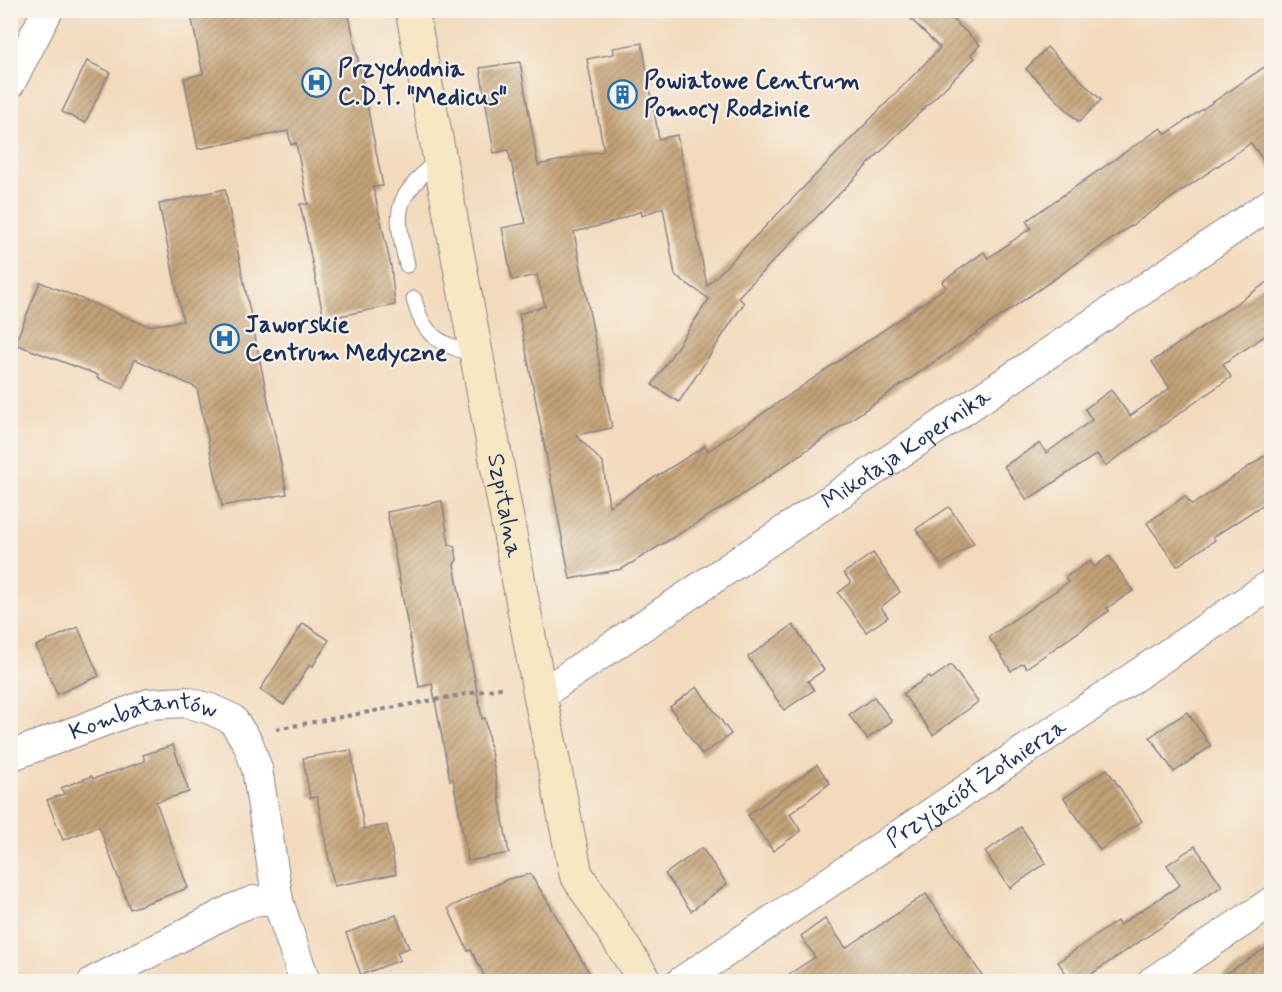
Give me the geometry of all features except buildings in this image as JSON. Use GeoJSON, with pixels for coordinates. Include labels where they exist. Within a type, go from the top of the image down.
{"type":"FeatureCollection","features":[{"type":"Feature","properties":{"kind":"street"},"geometry":{"type":"LineString","coordinates":[[10,83],[48,10]]}},
{"type":"Feature","properties":{"kind":"street","name":"Szpitalna"},"geometry":{"type":"LineString","coordinates":[[412,10],[576,874],[646,981]]}},
{"type":"Feature","properties":{"kind":"street","name":"Mikołaja Kopernika"},"geometry":{"type":"LineString","coordinates":[[539,687],[1272,203]]}},
{"type":"Feature","properties":{"kind":"street","name":"Przyjaciół Żołnierza"},"geometry":{"type":"LineString","coordinates":[[681,981],[1272,584]]}},
{"type":"Feature","properties":{"kind":"street","name":"Kombatantów"},"geometry":{"type":"LineString","coordinates":[[10,756],[149,704],[186,702],[232,719],[248,743],[257,769],[278,901],[305,981]]}},
{"type":"Feature","properties":{"kind":"street"},"geometry":{"type":"LineString","coordinates":[[93,981],[233,909],[254,902],[278,901]]}},
{"type":"Feature","properties":{"kind":"street"},"geometry":{"type":"LineString","coordinates":[[1152,981],[1272,902]]}},
{"type":"Feature","properties":{"kind":"lane"},"geometry":{"type":"LineString","coordinates":[[407,266],[400,226],[400,209],[405,196],[439,157]]}},
{"type":"Feature","properties":{"kind":"lane"},"geometry":{"type":"LineString","coordinates":[[414,299],[424,328],[435,339],[476,355]]}},
{"type":"Feature","properties":{"kind":"path"},"geometry":{"type":"LineString","coordinates":[[243,735],[424,701],[539,687]]}},
{"type":"Feature","properties":{"kind":"place","name":"Przychodnia C.D.T. \"Medicus\""},"geometry":{"type":"Point","coordinates":[317,83]}},
{"type":"Feature","properties":{"kind":"place","name":"Powiatowe Centrum Pomocy Rodzinie"},"geometry":{"type":"Point","coordinates":[623,95]}},
{"type":"Feature","properties":{"kind":"place","name":"Jaworskie Centrum Medyczne"},"geometry":{"type":"Point","coordinates":[224,339]}}]}
